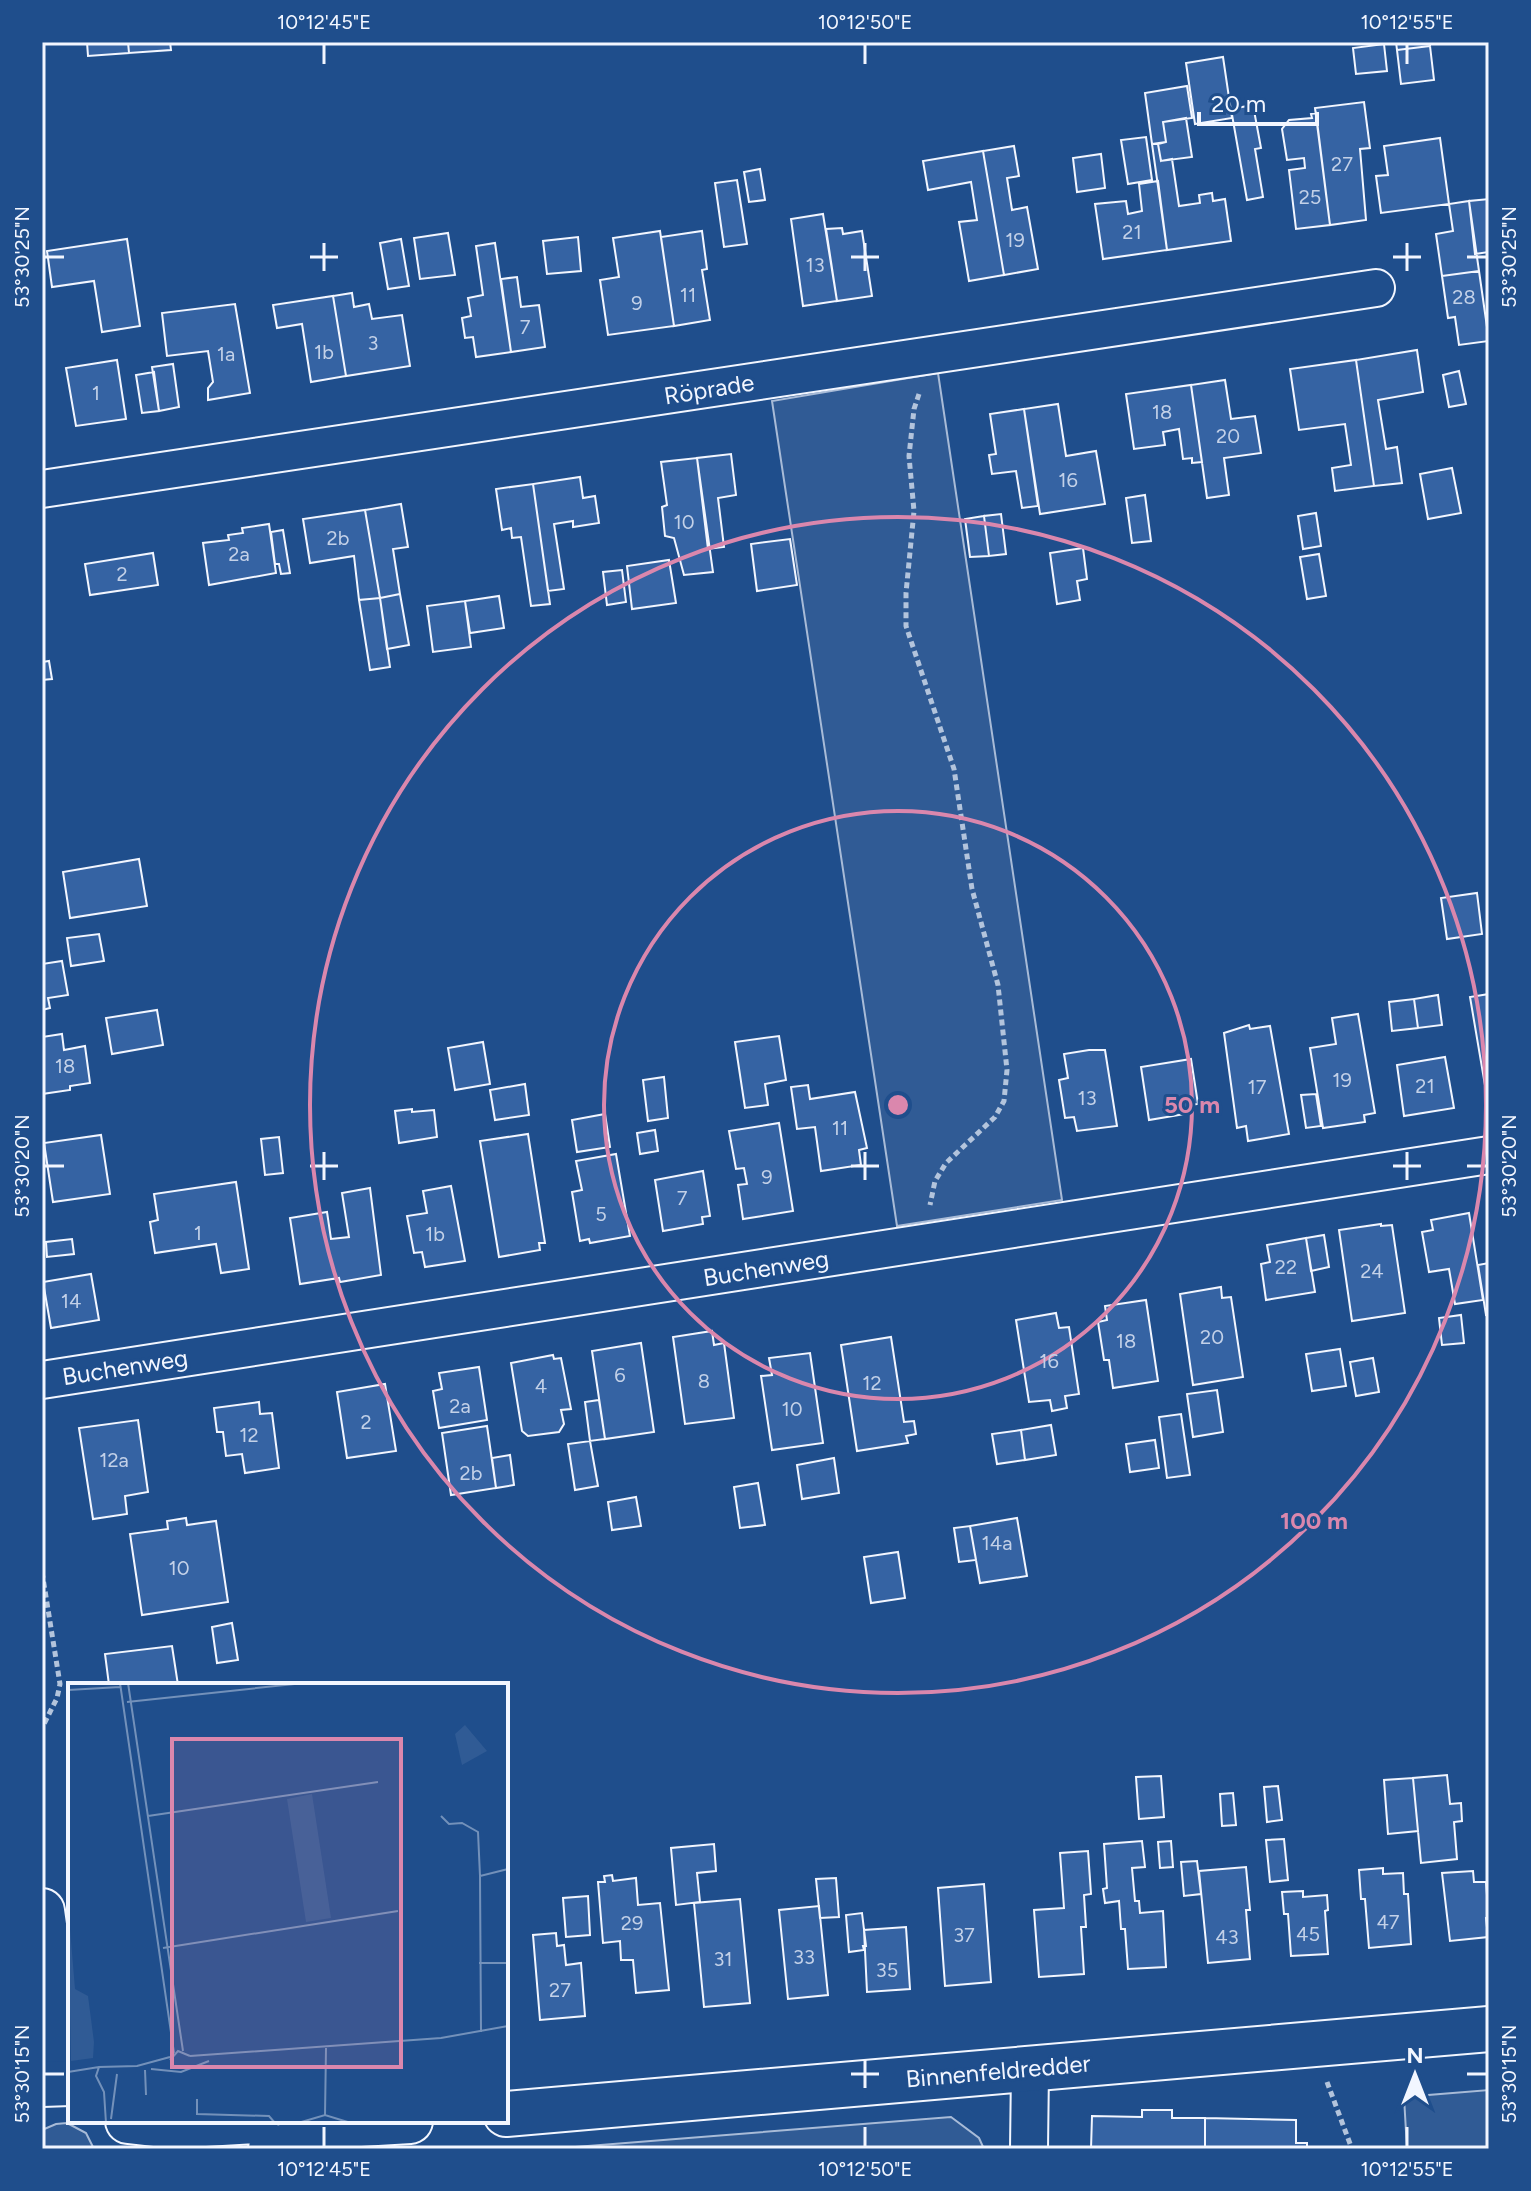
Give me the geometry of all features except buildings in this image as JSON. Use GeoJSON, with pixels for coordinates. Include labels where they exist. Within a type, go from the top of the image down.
{"type":"FeatureCollection","features":[{"type":"Feature","properties":{"kind":"main road"},"geometry":{"type":"LineString","coordinates":[[42,1911],[61,2045],[68,2065]]}},
{"type":"Feature","properties":{"kind":"main road","name":"Binnenfeldredder"},"geometry":{"type":"LineString","coordinates":[[508,2114],[1489,2029]]}},
{"type":"Feature","properties":{"kind":"main road"},"geometry":{"type":"LineString","coordinates":[[42,2084],[68,2083]]}},
{"type":"Feature","properties":{"kind":"main road"},"geometry":{"type":"LineString","coordinates":[[126,2123],[132,2149]]}},
{"type":"Feature","properties":{"kind":"main road"},"geometry":{"type":"LineString","coordinates":[[138,2123],[189,2126],[229,2123]]}},
{"type":"Feature","properties":{"kind":"main road"},"geometry":{"type":"LineString","coordinates":[[271,2149],[313,2141],[348,2123]]}},
{"type":"Feature","properties":{"kind":"street","name":"Röprade"},"geometry":{"type":"LineString","coordinates":[[42,489],[1376,288]]}},
{"type":"Feature","properties":{"kind":"street","name":"Buchenweg"},"geometry":{"type":"LineString","coordinates":[[42,1380],[1489,1155]]}},
{"type":"Feature","properties":{"kind":"street"},"geometry":{"type":"LineString","coordinates":[[1029,2149],[1030,2069]]}},
{"type":"Feature","properties":{"kind":"path"},"geometry":{"type":"LineString","coordinates":[[915,358],[920,390],[914,409],[909,456],[914,520],[907,579],[906,626],[954,769],[972,889],[998,985],[1007,1070],[1004,1101],[995,1117],[946,1163],[935,1181],[930,1201],[933,1242]]}},
{"type":"Feature","properties":{"kind":"path"},"geometry":{"type":"LineString","coordinates":[[42,1572],[60,1684],[54,1706],[42,1728]]}},
{"type":"Feature","properties":{"kind":"path"},"geometry":{"type":"LineString","coordinates":[[1315,2044],[1352,2149]]}},
{"type":"Feature","properties":{"kind":"shaded area"},"geometry":{"type":"Polygon","coordinates":[[[938,373],[1062,1200],[897,1226],[772,401],[938,373]]]}},
{"type":"Feature","properties":{"kind":"shaded area"},"geometry":{"type":"Polygon","coordinates":[[[1489,2090],[1489,2149],[1407,2149],[1404,2097],[1489,2090]]]}},
{"type":"Feature","properties":{"kind":"shaded area"},"geometry":{"type":"Polygon","coordinates":[[[951,2117],[979,2138],[984,2149],[550,2149],[951,2117]]]}},
{"type":"Feature","properties":{"kind":"shaded area"},"geometry":{"type":"Polygon","coordinates":[[[67,2123],[86,2133],[94,2149],[42,2149],[42,2130],[67,2123]]]}}]}
